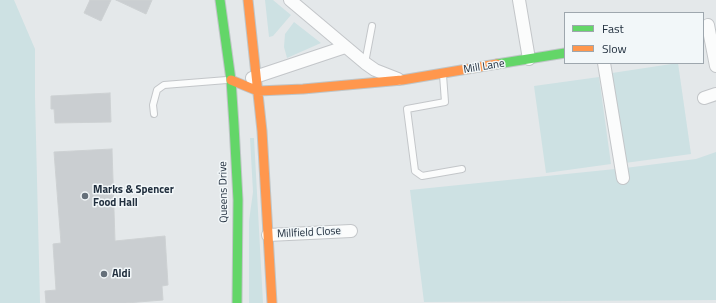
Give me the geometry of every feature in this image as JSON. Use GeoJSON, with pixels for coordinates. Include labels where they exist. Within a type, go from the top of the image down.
{"type":"FeatureCollection","features":[{"type":"Feature","properties":{"kind":"main road","name":"Queens Drive"},"geometry":{"type":"LineString","coordinates":[[220,0],[231,80],[238,200],[237,303]]}},
{"type":"Feature","properties":{"kind":"main road"},"geometry":{"type":"LineString","coordinates":[[248,0],[258,91],[272,303]]}},
{"type":"Feature","properties":{"kind":"main road"},"geometry":{"type":"LineString","coordinates":[[253,47],[242,69],[231,80],[258,91]]}},
{"type":"Feature","properties":{"kind":"main road","name":"Mill Lane"},"geometry":{"type":"LineString","coordinates":[[258,91],[402,80],[564,53]]}},
{"type":"Feature","properties":{"kind":"street","name":"Mill Lane"},"geometry":{"type":"LineString","coordinates":[[290,0],[365,63],[375,70],[402,80]]}},
{"type":"Feature","properties":{"kind":"street"},"geometry":{"type":"LineString","coordinates":[[519,0],[530,59]]}},
{"type":"Feature","properties":{"kind":"street"},"geometry":{"type":"LineString","coordinates":[[709,25],[716,66]]}},
{"type":"Feature","properties":{"kind":"street"},"geometry":{"type":"LineString","coordinates":[[231,80],[256,77],[345,47]]}},
{"type":"Feature","properties":{"kind":"street"},"geometry":{"type":"LineString","coordinates":[[604,64],[623,178]]}},
{"type":"Feature","properties":{"kind":"street","name":"Millfield Close"},"geometry":{"type":"LineString","coordinates":[[268,235],[351,231]]}},
{"type":"Feature","properties":{"kind":"lane"},"geometry":{"type":"LineString","coordinates":[[365,63],[372,26]]}},
{"type":"Feature","properties":{"kind":"lane"},"geometry":{"type":"LineString","coordinates":[[442,74],[445,102],[407,109],[415,171],[422,176],[462,169]]}},
{"type":"Feature","properties":{"kind":"lane"},"geometry":{"type":"LineString","coordinates":[[154,114],[153,105],[157,90],[164,85],[231,80]]}},
{"type":"Feature","properties":{"kind":"shaded area"},"geometry":{"type":"Polygon","coordinates":[[[0,0],[14,0],[35,49],[40,303],[0,303],[0,0]]]}},
{"type":"Feature","properties":{"kind":"shaded area"},"geometry":{"type":"Polygon","coordinates":[[[265,0],[273,0],[291,15],[273,36],[269,37],[265,0]]]}},
{"type":"Feature","properties":{"kind":"shaded area"},"geometry":{"type":"Polygon","coordinates":[[[294,22],[321,43],[287,58],[284,47],[285,34],[294,22]]]}},
{"type":"Feature","properties":{"kind":"shaded area"},"geometry":{"type":"Polygon","coordinates":[[[678,64],[691,154],[625,163],[612,73],[678,64]]]}},
{"type":"Feature","properties":{"kind":"shaded area"},"geometry":{"type":"Polygon","coordinates":[[[599,77],[611,164],[546,173],[534,86],[599,77]]]}},
{"type":"Feature","properties":{"kind":"shaded area"},"geometry":{"type":"Polygon","coordinates":[[[250,138],[254,138],[263,303],[249,303],[249,221],[253,192],[250,138]]]}},
{"type":"Feature","properties":{"kind":"shaded area"},"geometry":{"type":"Polygon","coordinates":[[[716,152],[716,300],[424,302],[410,190],[625,168],[696,159],[716,152]]]}},
{"type":"Feature","properties":{"kind":"building"},"geometry":{"type":"Polygon","coordinates":[[[90,0],[111,0],[101,21],[84,13],[90,0]]]}},
{"type":"Feature","properties":{"kind":"building"},"geometry":{"type":"Polygon","coordinates":[[[116,0],[152,0],[146,14],[116,0]]]}},
{"type":"Feature","properties":{"kind":"building"},"geometry":{"type":"Polygon","coordinates":[[[110,93],[111,122],[55,123],[54,109],[51,109],[51,96],[110,93]]]}},
{"type":"Feature","properties":{"kind":"building"},"geometry":{"type":"Polygon","coordinates":[[[112,149],[115,241],[165,236],[168,285],[162,286],[163,300],[126,303],[46,303],[45,291],[56,290],[53,244],[61,243],[54,152],[112,149]]]}},
{"type":"Feature","properties":{"kind":"traffic: fast"},"geometry":{"type":"LineString","coordinates":[[220,0],[231,80],[234,125],[238,200],[237,303]]}},
{"type":"Feature","properties":{"kind":"traffic: fast"},"geometry":{"type":"LineString","coordinates":[[497,64],[564,53]]}},
{"type":"Feature","properties":{"kind":"traffic: slow"},"geometry":{"type":"LineString","coordinates":[[248,0],[262,131],[272,303]]}},
{"type":"Feature","properties":{"kind":"traffic: slow"},"geometry":{"type":"LineString","coordinates":[[231,80],[258,91],[303,89],[402,80],[497,64]]}},
{"type":"Feature","properties":{"kind":"place","name":"Marks & Spencer Food Hall"},"geometry":{"type":"Point","coordinates":[85,196]}},
{"type":"Feature","properties":{"kind":"place","name":"Aldi"},"geometry":{"type":"Point","coordinates":[104,274]}}]}
